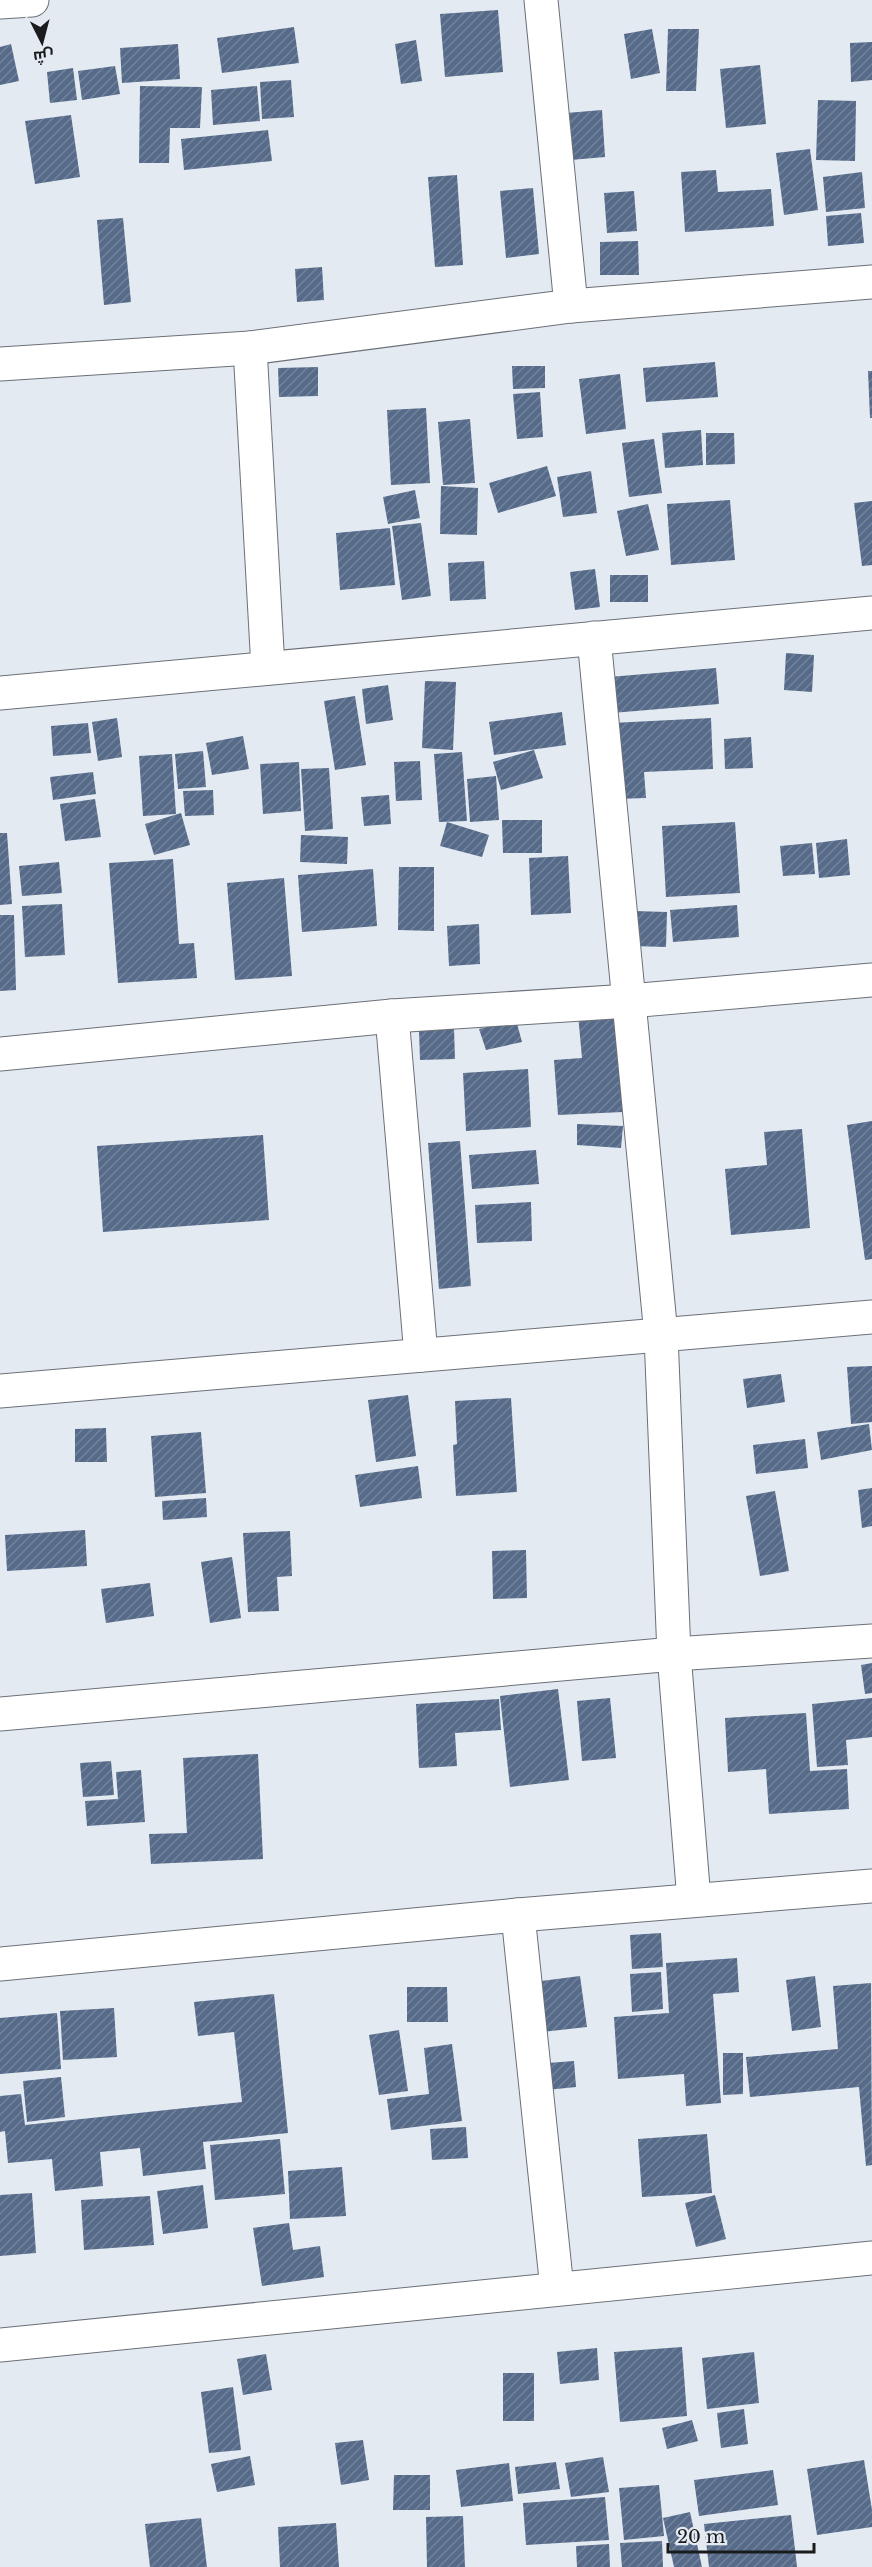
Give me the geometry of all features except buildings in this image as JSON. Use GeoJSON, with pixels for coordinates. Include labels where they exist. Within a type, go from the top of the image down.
{"type":"FeatureCollection","features":[{"type":"Feature","properties":{"kind":"street"},"geometry":{"type":"LineString","coordinates":[[0,2],[33,0]]}},
{"type":"Feature","properties":{"kind":"street"},"geometry":{"type":"LineString","coordinates":[[541,0],[571,306]]}},
{"type":"Feature","properties":{"kind":"street"},"geometry":{"type":"LineString","coordinates":[[0,364],[250,348],[571,306],[872,282]]}},
{"type":"Feature","properties":{"kind":"street"},"geometry":{"type":"LineString","coordinates":[[250,348],[268,668]]}},
{"type":"Feature","properties":{"kind":"street"},"geometry":{"type":"LineString","coordinates":[[0,693],[872,613]]}},
{"type":"Feature","properties":{"kind":"street"},"geometry":{"type":"LineString","coordinates":[[594,638],[661,1335],[674,1654],[694,1900]]}},
{"type":"Feature","properties":{"kind":"street"},"geometry":{"type":"LineString","coordinates":[[0,1054],[392,1016],[629,1001],[872,980]]}},
{"type":"Feature","properties":{"kind":"street"},"geometry":{"type":"LineString","coordinates":[[392,1016],[421,1355]]}},
{"type":"Feature","properties":{"kind":"street"},"geometry":{"type":"LineString","coordinates":[[0,1391],[872,1317]]}},
{"type":"Feature","properties":{"kind":"street"},"geometry":{"type":"LineString","coordinates":[[0,1714],[674,1654],[872,1641]]}},
{"type":"Feature","properties":{"kind":"street"},"geometry":{"type":"LineString","coordinates":[[0,1964],[518,1915],[872,1886]]}},
{"type":"Feature","properties":{"kind":"street"},"geometry":{"type":"LineString","coordinates":[[518,1915],[557,2289]]}},
{"type":"Feature","properties":{"kind":"street"},"geometry":{"type":"LineString","coordinates":[[0,2345],[872,2258]]}}]}
